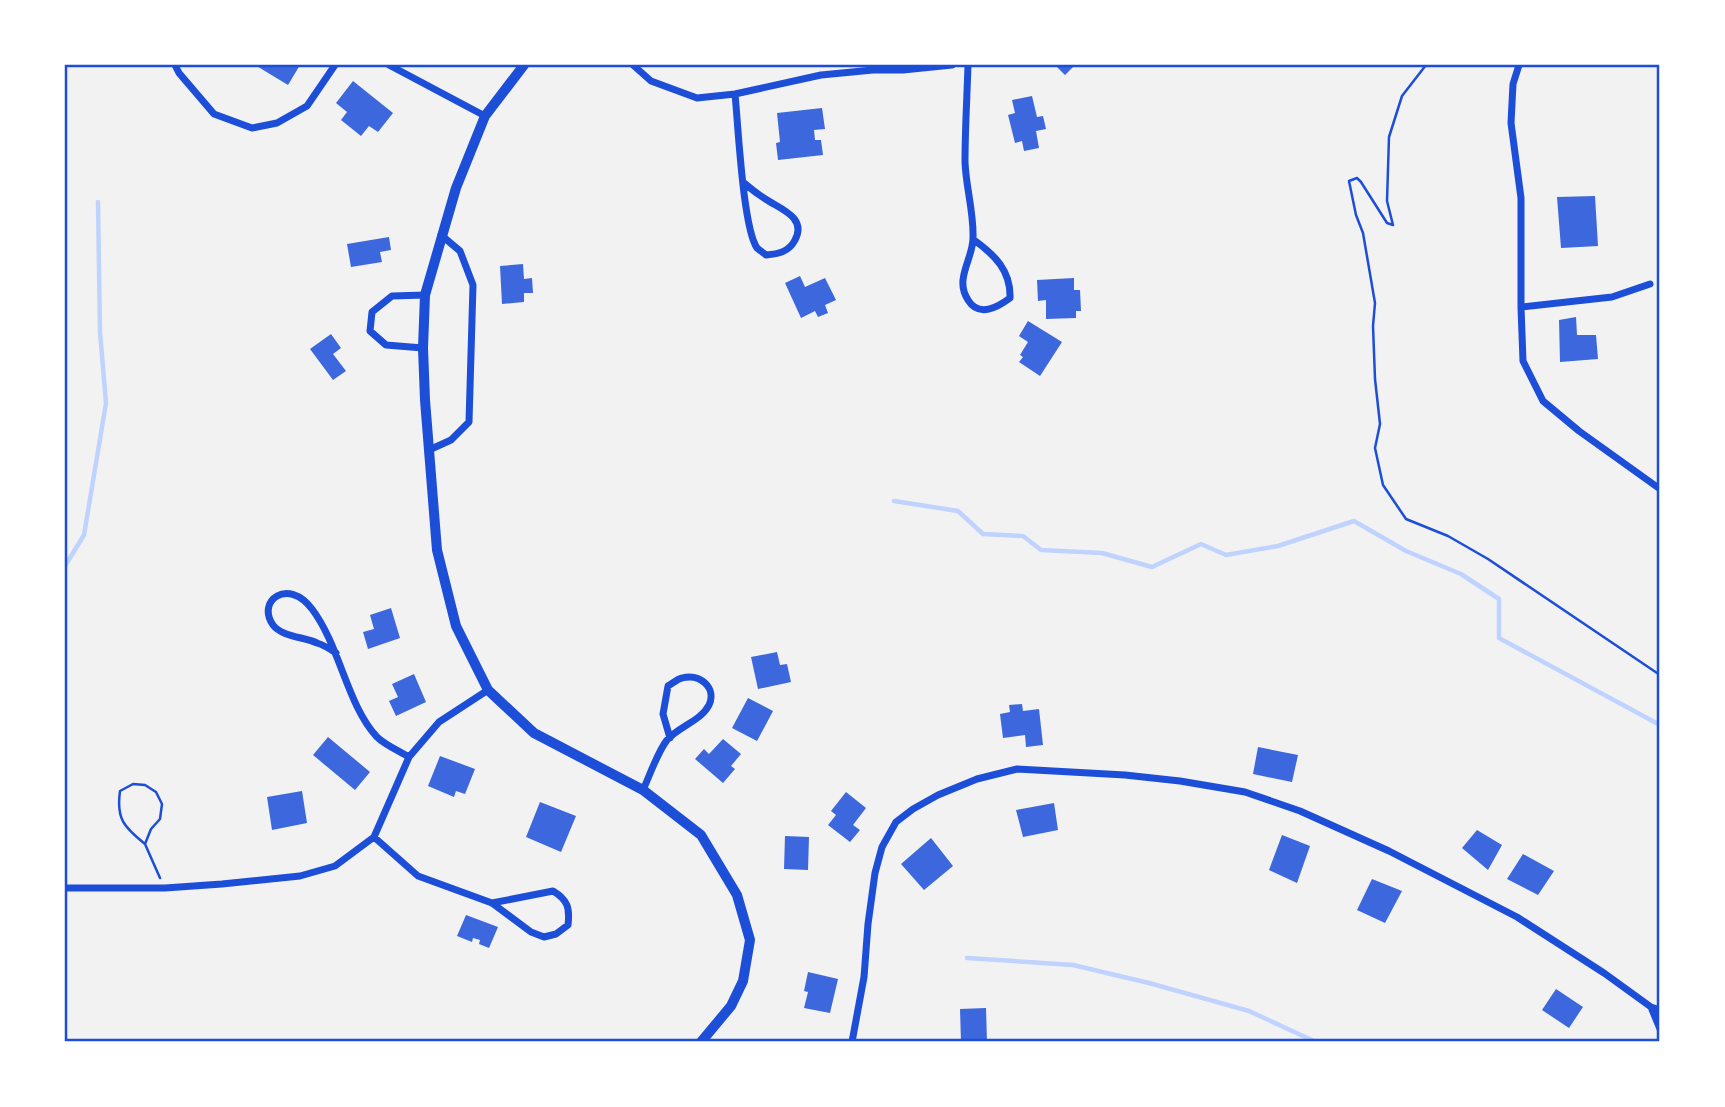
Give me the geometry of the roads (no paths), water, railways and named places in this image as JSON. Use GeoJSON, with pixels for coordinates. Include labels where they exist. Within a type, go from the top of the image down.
{"type":"FeatureCollection","features":[{"type":"Feature","properties":{"kind":"street"},"geometry":{"type":"LineString","coordinates":[[175,65],[214,114],[252,128],[277,123],[307,106],[335,65]]}},
{"type":"Feature","properties":{"kind":"street"},"geometry":{"type":"LineString","coordinates":[[389,65],[485,116]]}},
{"type":"Feature","properties":{"kind":"street"},"geometry":{"type":"LineString","coordinates":[[524,65],[485,116],[456,188],[425,295],[423,348],[437,550],[456,626],[488,690],[534,733],[643,790],[701,835],[737,895],[750,940],[743,981],[731,1006],[701,1042]]}},
{"type":"Feature","properties":{"kind":"street"},"geometry":{"type":"LineString","coordinates":[[633,65],[652,81],[697,99],[873,67],[903,70],[951,65]]}},
{"type":"Feature","properties":{"kind":"street"},"geometry":{"type":"LineString","coordinates":[[821,65],[821,75]]}},
{"type":"Feature","properties":{"kind":"street"},"geometry":{"type":"LineString","coordinates":[[968,65],[965,164],[974,240],[963,275],[964,291],[969,303],[980,309],[995,309],[1010,298],[1010,282],[1000,264],[988,250],[974,240]]}},
{"type":"Feature","properties":{"kind":"street"},"geometry":{"type":"LineString","coordinates":[[1519,65],[1513,84],[1511,123],[1521,198],[1523,361],[1543,401],[1660,489]]}},
{"type":"Feature","properties":{"kind":"street"},"geometry":{"type":"LineString","coordinates":[[735,94],[744,183],[752,233],[758,249],[766,255],[778,254],[788,249],[796,239],[798,227],[792,214],[744,183]]}},
{"type":"Feature","properties":{"kind":"street"},"geometry":{"type":"LineString","coordinates":[[429,450],[451,440],[469,422],[473,285],[460,251],[441,234]]}},
{"type":"Feature","properties":{"kind":"street"},"geometry":{"type":"LineString","coordinates":[[1521,307],[1612,297],[1650,284]]}},
{"type":"Feature","properties":{"kind":"street"},"geometry":{"type":"LineString","coordinates":[[423,348],[386,345],[370,331],[372,312],[392,296],[425,295]]}},
{"type":"Feature","properties":{"kind":"street"},"geometry":{"type":"LineString","coordinates":[[336,653],[316,642],[284,633],[274,626],[269,614],[271,602],[279,594],[290,592],[304,598],[336,653],[364,720],[379,739],[409,757]]}},
{"type":"Feature","properties":{"kind":"street"},"geometry":{"type":"LineString","coordinates":[[643,790],[670,738],[702,715],[708,707],[712,697],[708,685],[699,678],[682,678],[668,686],[663,714],[670,738]]}},
{"type":"Feature","properties":{"kind":"street"},"geometry":{"type":"LineString","coordinates":[[65,888],[164,888],[300,876],[335,866],[374,837],[409,757],[439,722],[488,690]]}},
{"type":"Feature","properties":{"kind":"street"},"geometry":{"type":"LineString","coordinates":[[852,1042],[863,977],[875,873],[882,847],[896,822],[913,808],[938,795],[977,779],[1017,769],[1180,781],[1245,792],[1300,811],[1389,851],[1517,917],[1604,972],[1651,1007],[1660,1010]]}},
{"type":"Feature","properties":{"kind":"street"},"geometry":{"type":"LineString","coordinates":[[374,837],[418,876],[492,903],[531,932],[544,937],[556,934],[568,925],[570,911],[565,899],[553,891],[492,903]]}},
{"type":"Feature","properties":{"kind":"street"},"geometry":{"type":"LineString","coordinates":[[1651,1007],[1660,1029]]}},
{"type":"Feature","properties":{"kind":"waterway"},"geometry":{"type":"LineString","coordinates":[[65,566],[84,535],[106,403],[100,332],[98,202]]}},
{"type":"Feature","properties":{"kind":"waterway"},"geometry":{"type":"LineString","coordinates":[[894,501],[958,511],[983,534],[1023,536],[1041,550],[1102,553],[1152,567],[1201,544],[1226,555],[1278,546],[1354,521],[1406,551],[1461,574],[1499,599],[1499,638],[1660,725]]}},
{"type":"Feature","properties":{"kind":"waterway"},"geometry":{"type":"LineString","coordinates":[[967,958],[1073,965],[1149,983],[1249,1011],[1316,1042]]}}]}
